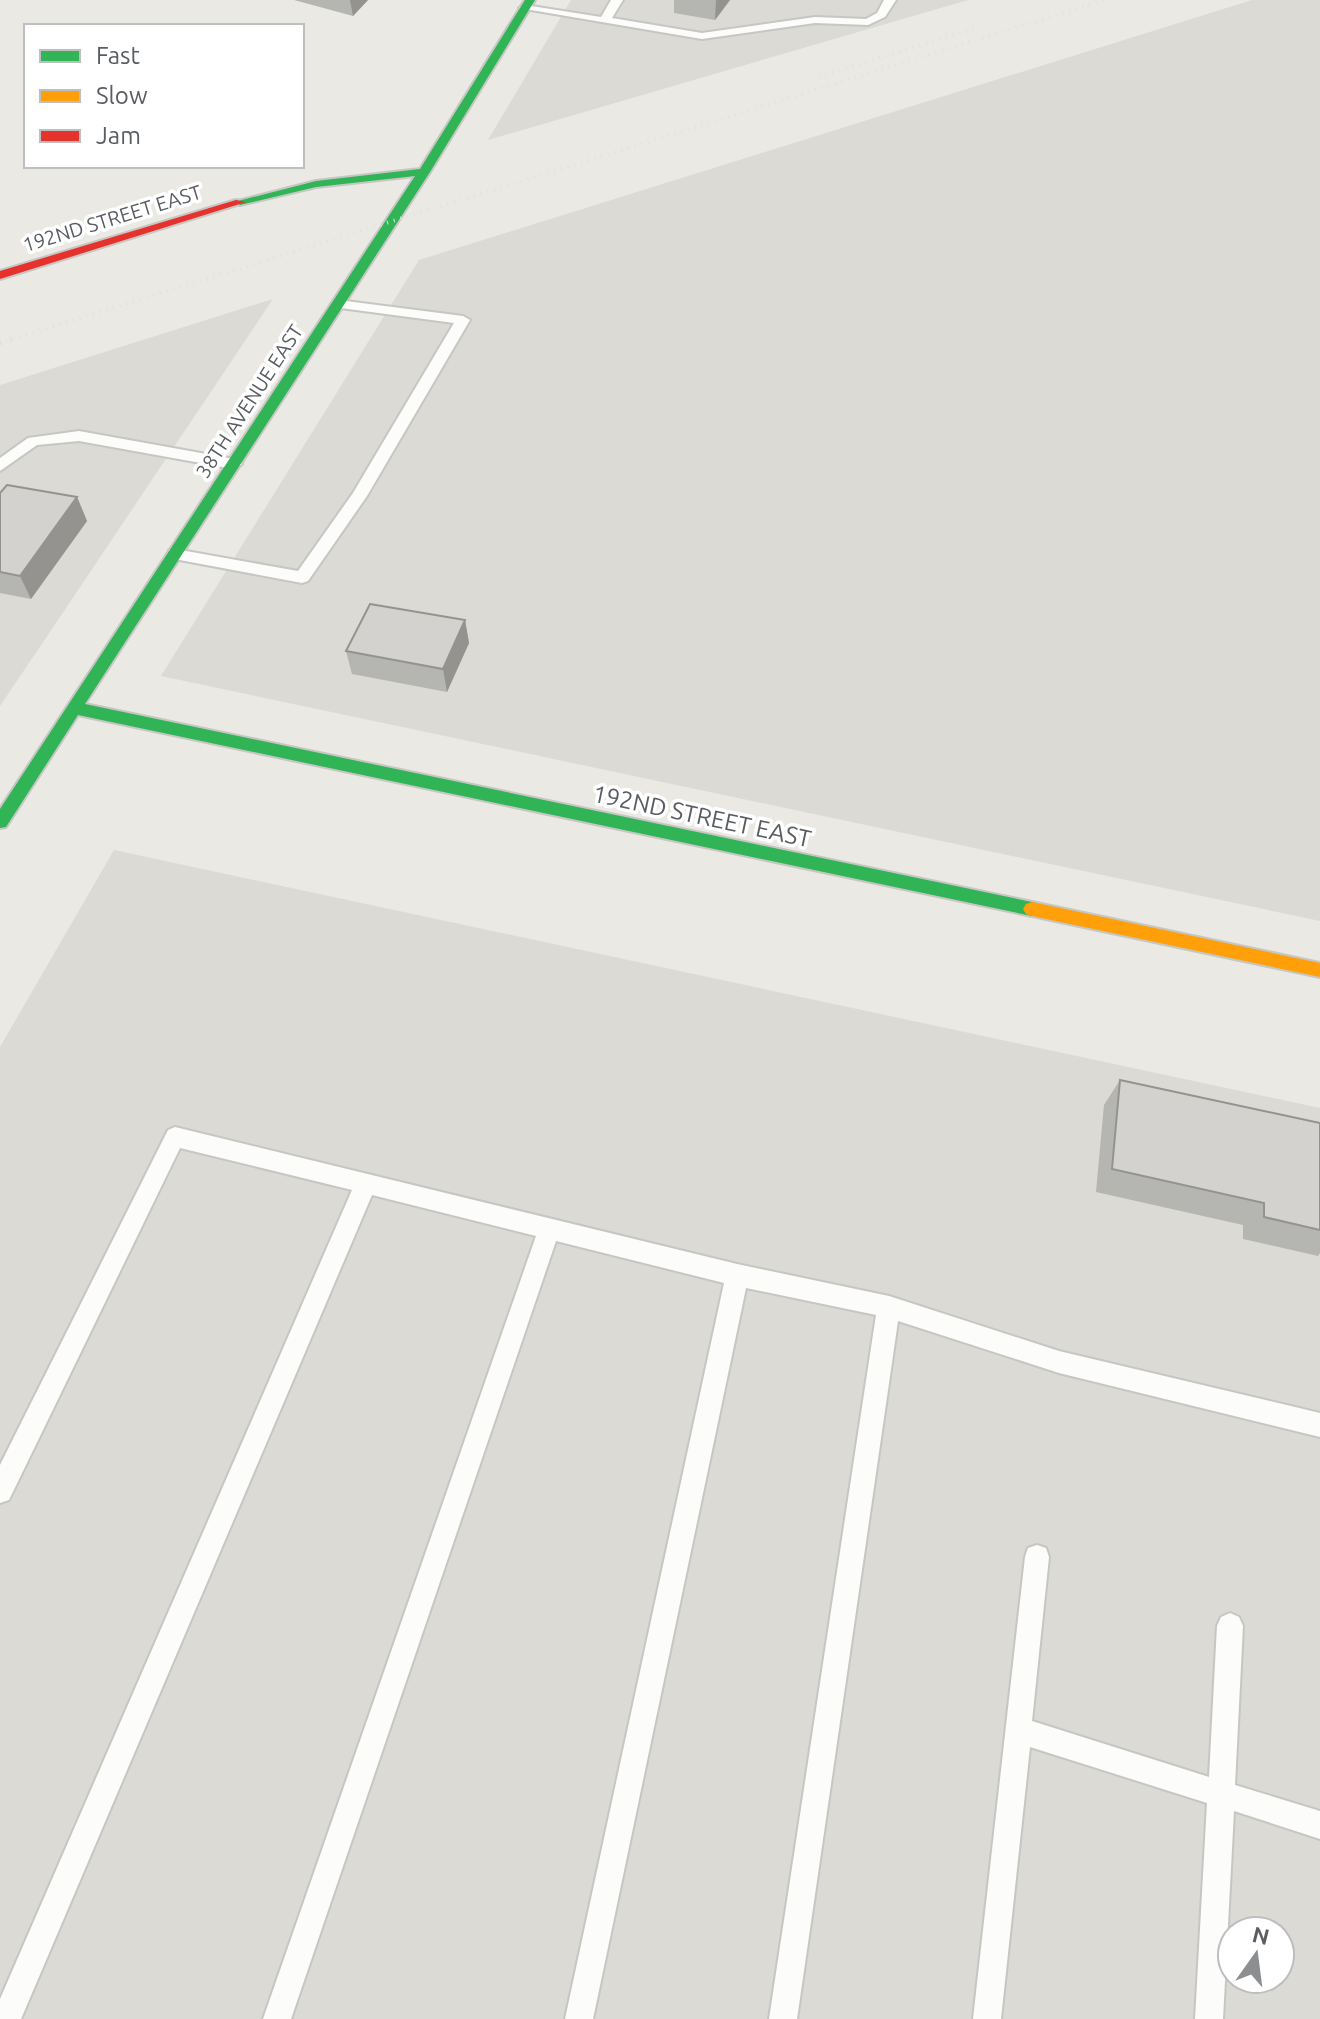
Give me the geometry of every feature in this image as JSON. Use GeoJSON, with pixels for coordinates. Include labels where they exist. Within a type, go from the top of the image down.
{"type":"FeatureCollection","features":[{"type":"Feature","properties":{"kind":"street","name":"38TH AVENUE EAST"},"geometry":{"type":"LineString","coordinates":[[0,822],[7,798],[74,708],[424,172],[528,4]]}},
{"type":"Feature","properties":{"kind":"street","name":"192ND STREET EAST"},"geometry":{"type":"LineString","coordinates":[[0,275],[268,195],[346,178],[424,172]]}},
{"type":"Feature","properties":{"kind":"street","name":"192ND STREET EAST"},"geometry":{"type":"LineString","coordinates":[[74,708],[1320,970]]}},
{"type":"Feature","properties":{"kind":"lane"},"geometry":{"type":"LineString","coordinates":[[605,20],[617,0]]}},
{"type":"Feature","properties":{"kind":"lane"},"geometry":{"type":"LineString","coordinates":[[528,4],[702,36],[815,20],[868,22],[881,15],[890,0]]}},
{"type":"Feature","properties":{"kind":"lane"},"geometry":{"type":"LineString","coordinates":[[175,554],[302,577],[359,496],[463,320],[338,304]]}},
{"type":"Feature","properties":{"kind":"lane"},"geometry":{"type":"LineString","coordinates":[[0,466],[33,441],[79,436],[234,464]]}},
{"type":"Feature","properties":{"kind":"lane"},"geometry":{"type":"LineString","coordinates":[[0,1491],[175,1137],[737,1275],[889,1307],[1059,1362],[1320,1425]]}},
{"type":"Feature","properties":{"kind":"lane"},"geometry":{"type":"LineString","coordinates":[[6,2019],[366,1183]]}},
{"type":"Feature","properties":{"kind":"lane"},"geometry":{"type":"LineString","coordinates":[[277,2019],[550,1227]]}},
{"type":"Feature","properties":{"kind":"lane"},"geometry":{"type":"LineString","coordinates":[[579,2019],[737,1275]]}},
{"type":"Feature","properties":{"kind":"lane"},"geometry":{"type":"LineString","coordinates":[[783,2019],[889,1307]]}},
{"type":"Feature","properties":{"kind":"lane"},"geometry":{"type":"LineString","coordinates":[[987,2019],[1037,1557]]}},
{"type":"Feature","properties":{"kind":"lane"},"geometry":{"type":"LineString","coordinates":[[1209,2019],[1230,1626]]}},
{"type":"Feature","properties":{"kind":"lane"},"geometry":{"type":"LineString","coordinates":[[1018,1730],[1320,1825]]}},
{"type":"Feature","properties":{"kind":"shaded area"},"geometry":{"type":"Polygon","coordinates":[[[571,0],[968,0],[488,140],[571,0]]]}},
{"type":"Feature","properties":{"kind":"shaded area"},"geometry":{"type":"Polygon","coordinates":[[[1252,0],[1320,0],[1320,921],[161,676],[419,260],[1252,0]]]}},
{"type":"Feature","properties":{"kind":"shaded area"},"geometry":{"type":"Polygon","coordinates":[[[273,299],[60,617],[0,706],[0,385],[273,299]]]}},
{"type":"Feature","properties":{"kind":"shaded area"},"geometry":{"type":"Polygon","coordinates":[[[114,850],[1320,1108],[1320,2019],[0,2019],[0,1047],[114,850]]]}},
{"type":"Feature","properties":{"kind":"building"},"geometry":{"type":"Polygon","coordinates":[[[7,485],[77,497],[20,576],[0,572],[0,493],[7,485]]]}},
{"type":"Feature","properties":{"kind":"building"},"geometry":{"type":"Polygon","coordinates":[[[370,604],[465,620],[443,669],[346,651],[370,604]]]}},
{"type":"Feature","properties":{"kind":"building"},"geometry":{"type":"Polygon","coordinates":[[[1120,1080],[1320,1123],[1320,1230],[1264,1217],[1264,1203],[1112,1169],[1120,1080]]]}},
{"type":"Feature","properties":{"kind":"railway"},"geometry":{"type":"LineString","coordinates":[[6,341],[1105,0]]}},
{"type":"Feature","properties":{"kind":"railway"},"geometry":{"type":"LineString","coordinates":[[819,77],[976,28]]}},
{"type":"Feature","properties":{"kind":"railway"},"geometry":{"type":"LineString","coordinates":[[0,343],[13,339]]}},
{"type":"Feature","properties":{"kind":"traffic: fast"},"geometry":{"type":"LineString","coordinates":[[0,822],[424,172],[530,0]]}},
{"type":"Feature","properties":{"kind":"traffic: fast"},"geometry":{"type":"LineString","coordinates":[[240,202],[316,184],[424,172]]}},
{"type":"Feature","properties":{"kind":"traffic: fast"},"geometry":{"type":"LineString","coordinates":[[74,708],[1032,909]]}},
{"type":"Feature","properties":{"kind":"traffic: slow"},"geometry":{"type":"LineString","coordinates":[[1032,909],[1320,970]]}},
{"type":"Feature","properties":{"kind":"traffic: jam"},"geometry":{"type":"LineString","coordinates":[[0,275],[240,202]]}}]}
